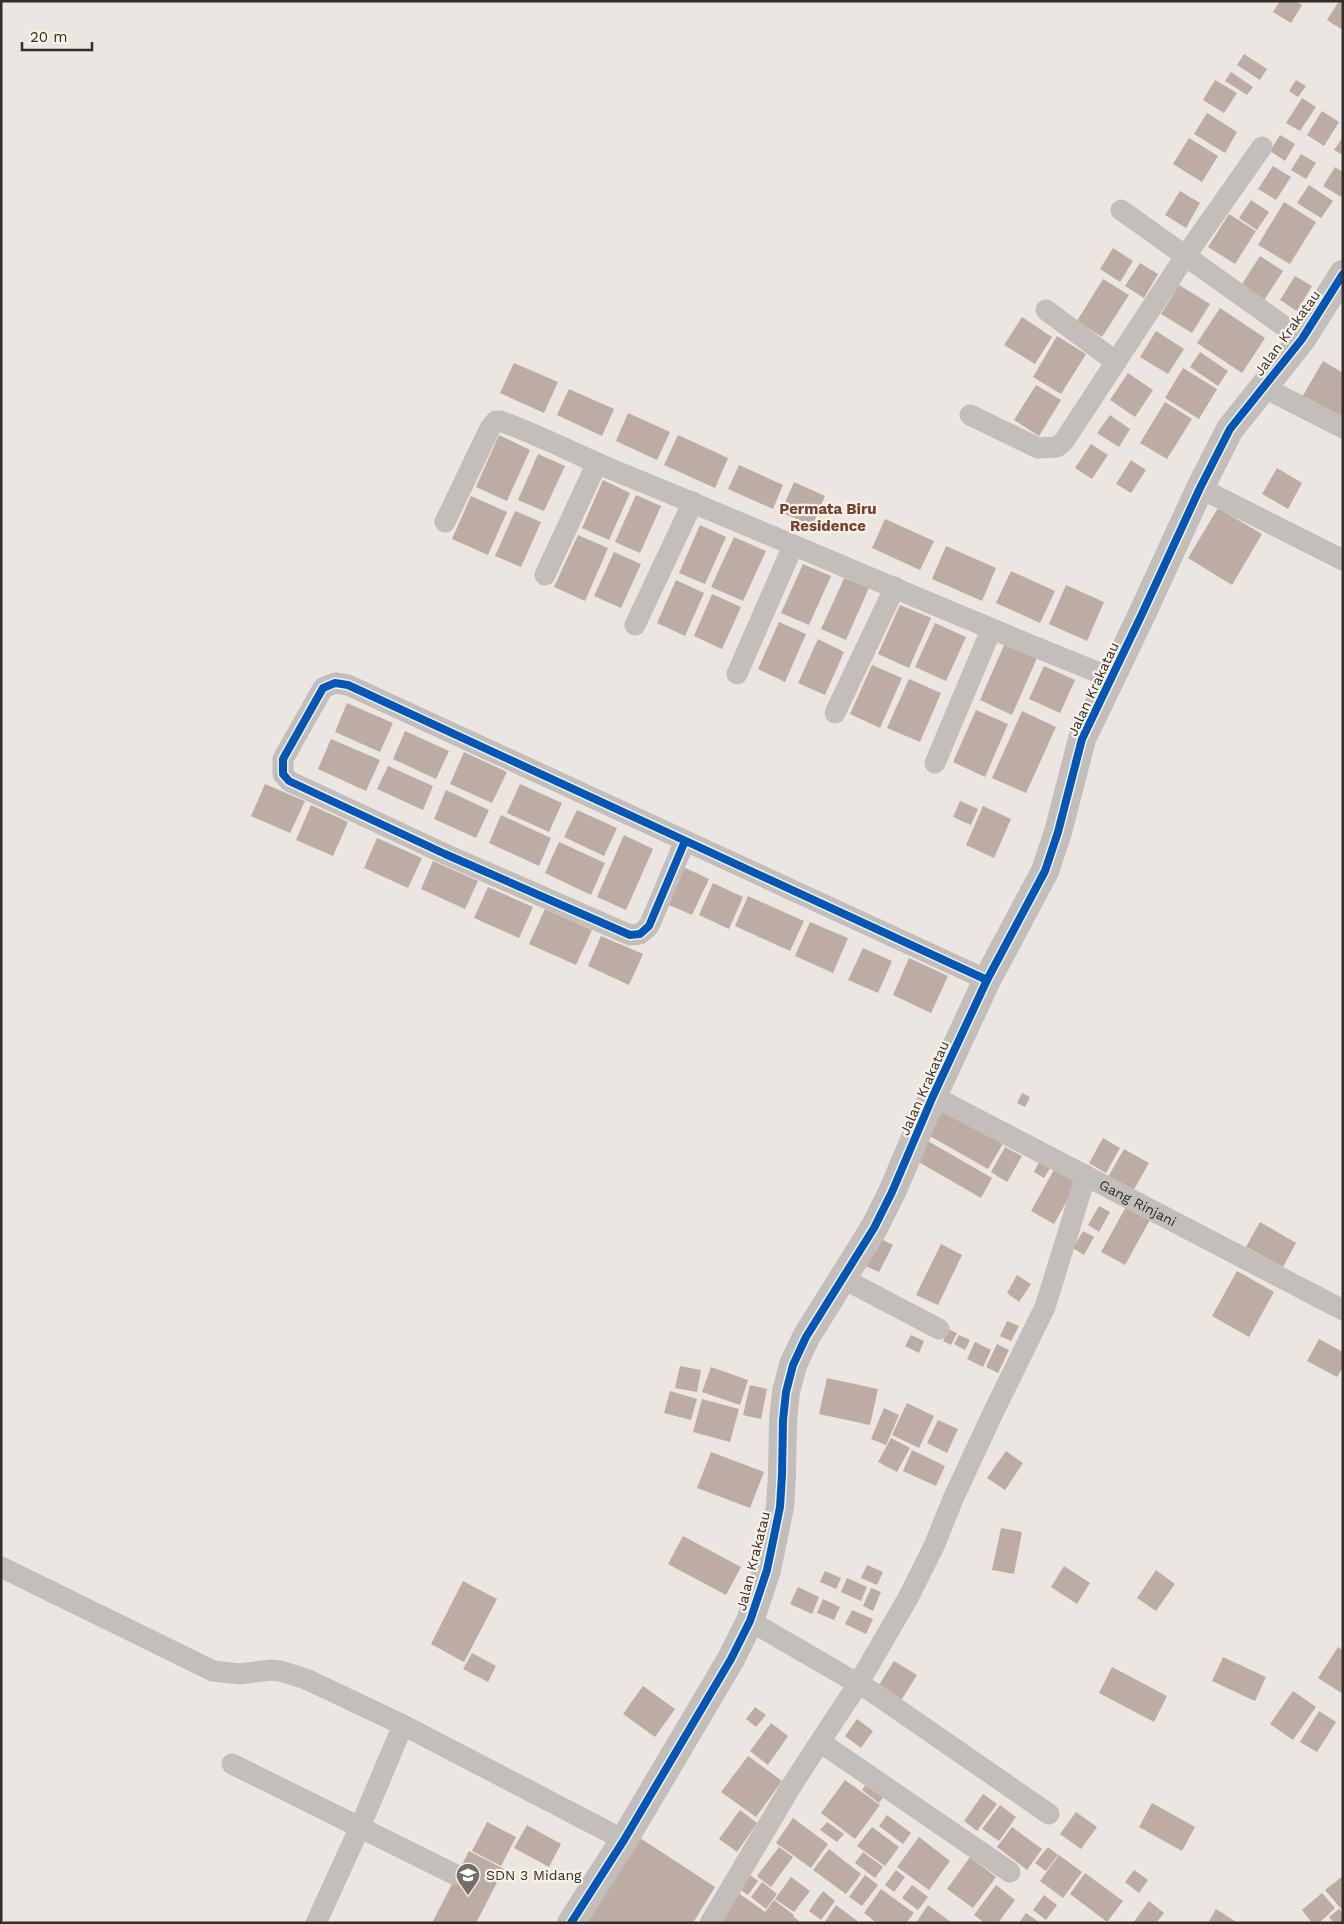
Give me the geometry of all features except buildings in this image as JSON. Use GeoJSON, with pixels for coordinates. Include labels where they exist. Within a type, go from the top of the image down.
{"type":"FeatureCollection","features":[{"type":"Feature","properties":{"kind":"street"},"geometry":{"type":"LineString","coordinates":[[970,415],[1038,448],[1057,448],[1064,441],[1186,255],[1262,147]]}},
{"type":"Feature","properties":{"kind":"street"},"geometry":{"type":"LineString","coordinates":[[1121,210],[1302,339]]}},
{"type":"Feature","properties":{"kind":"street","name":"Jalan Krakatau"},"geometry":{"type":"LineString","coordinates":[[571,1923],[624,1840],[731,1660],[750,1621],[767,1570],[778,1515],[782,1475],[782,1420],[786,1392],[793,1365],[806,1337],[874,1228],[987,980],[1045,871],[1082,739],[1230,428],[1302,339],[1343,274]]}},
{"type":"Feature","properties":{"kind":"street"},"geometry":{"type":"LineString","coordinates":[[1046,310],[1116,362]]}},
{"type":"Feature","properties":{"kind":"street"},"geometry":{"type":"LineString","coordinates":[[1263,387],[1343,428]]}},
{"type":"Feature","properties":{"kind":"street"},"geometry":{"type":"LineString","coordinates":[[445,522],[490,428],[496,421],[505,422],[793,546],[895,587],[991,630],[1112,678]]}},
{"type":"Feature","properties":{"kind":"street"},"geometry":{"type":"LineString","coordinates":[[545,575],[597,463]]}},
{"type":"Feature","properties":{"kind":"street"},"geometry":{"type":"LineString","coordinates":[[1200,488],[1343,560]]}},
{"type":"Feature","properties":{"kind":"street"},"geometry":{"type":"LineString","coordinates":[[635,625],[693,502]]}},
{"type":"Feature","properties":{"kind":"street"},"geometry":{"type":"LineString","coordinates":[[737,674],[793,546]]}},
{"type":"Feature","properties":{"kind":"street"},"geometry":{"type":"LineString","coordinates":[[835,712],[895,587]]}},
{"type":"Feature","properties":{"kind":"street"},"geometry":{"type":"LineString","coordinates":[[934,763],[991,630]]}},
{"type":"Feature","properties":{"kind":"street"},"geometry":{"type":"LineString","coordinates":[[685,841],[649,926],[640,934],[630,935],[445,854],[289,781],[283,774],[282,767],[289,748],[324,688],[336,683],[348,686],[685,841],[987,980]]}},
{"type":"Feature","properties":{"kind":"street","name":"Gang Rinjani"},"geometry":{"type":"LineString","coordinates":[[933,1096],[1343,1310]]}},
{"type":"Feature","properties":{"kind":"street"},"geometry":{"type":"LineString","coordinates":[[710,1923],[795,1780],[858,1684],[919,1576],[988,1423],[1045,1307],[1086,1175]]}},
{"type":"Feature","properties":{"kind":"street"},"geometry":{"type":"LineString","coordinates":[[842,1278],[939,1329]]}},
{"type":"Feature","properties":{"kind":"street"},"geometry":{"type":"LineString","coordinates":[[1,1567],[213,1671],[240,1674],[271,1670],[288,1673],[318,1685],[402,1725],[624,1840]]}},
{"type":"Feature","properties":{"kind":"street","name":"Jalan Krakatau"},"geometry":{"type":"LineString","coordinates":[[750,1621],[858,1684],[945,1740],[1049,1814]]}},
{"type":"Feature","properties":{"kind":"street"},"geometry":{"type":"LineString","coordinates":[[316,1923],[360,1827],[402,1725]]}},
{"type":"Feature","properties":{"kind":"street"},"geometry":{"type":"LineString","coordinates":[[820,1742],[1010,1872]]}},
{"type":"Feature","properties":{"kind":"street"},"geometry":{"type":"LineString","coordinates":[[232,1764],[454,1874]]}},
{"type":"Feature","properties":{"kind":"cycle path"},"geometry":{"type":"LineString","coordinates":[[571,1923],[624,1840],[731,1659],[750,1621],[767,1570],[780,1507],[783,1420],[786,1392],[793,1365],[806,1337],[874,1228],[987,980],[1045,871],[1058,832],[1082,739],[1200,488],[1230,429],[1302,339],[1343,274]]}},
{"type":"Feature","properties":{"kind":"cycle path"},"geometry":{"type":"LineString","coordinates":[[685,841],[649,926],[640,934],[630,935],[445,854],[289,781],[283,774],[283,759],[323,688],[335,683],[348,685],[987,980]]}},
{"type":"Feature","properties":{"kind":"place","name":"SDN 3 Midang"},"geometry":{"type":"Point","coordinates":[468,1896]}},
{"type":"Feature","properties":{"kind":"district","name":"Permata Biru Residence"},"geometry":{"type":"Point","coordinates":[828,518]}}]}
